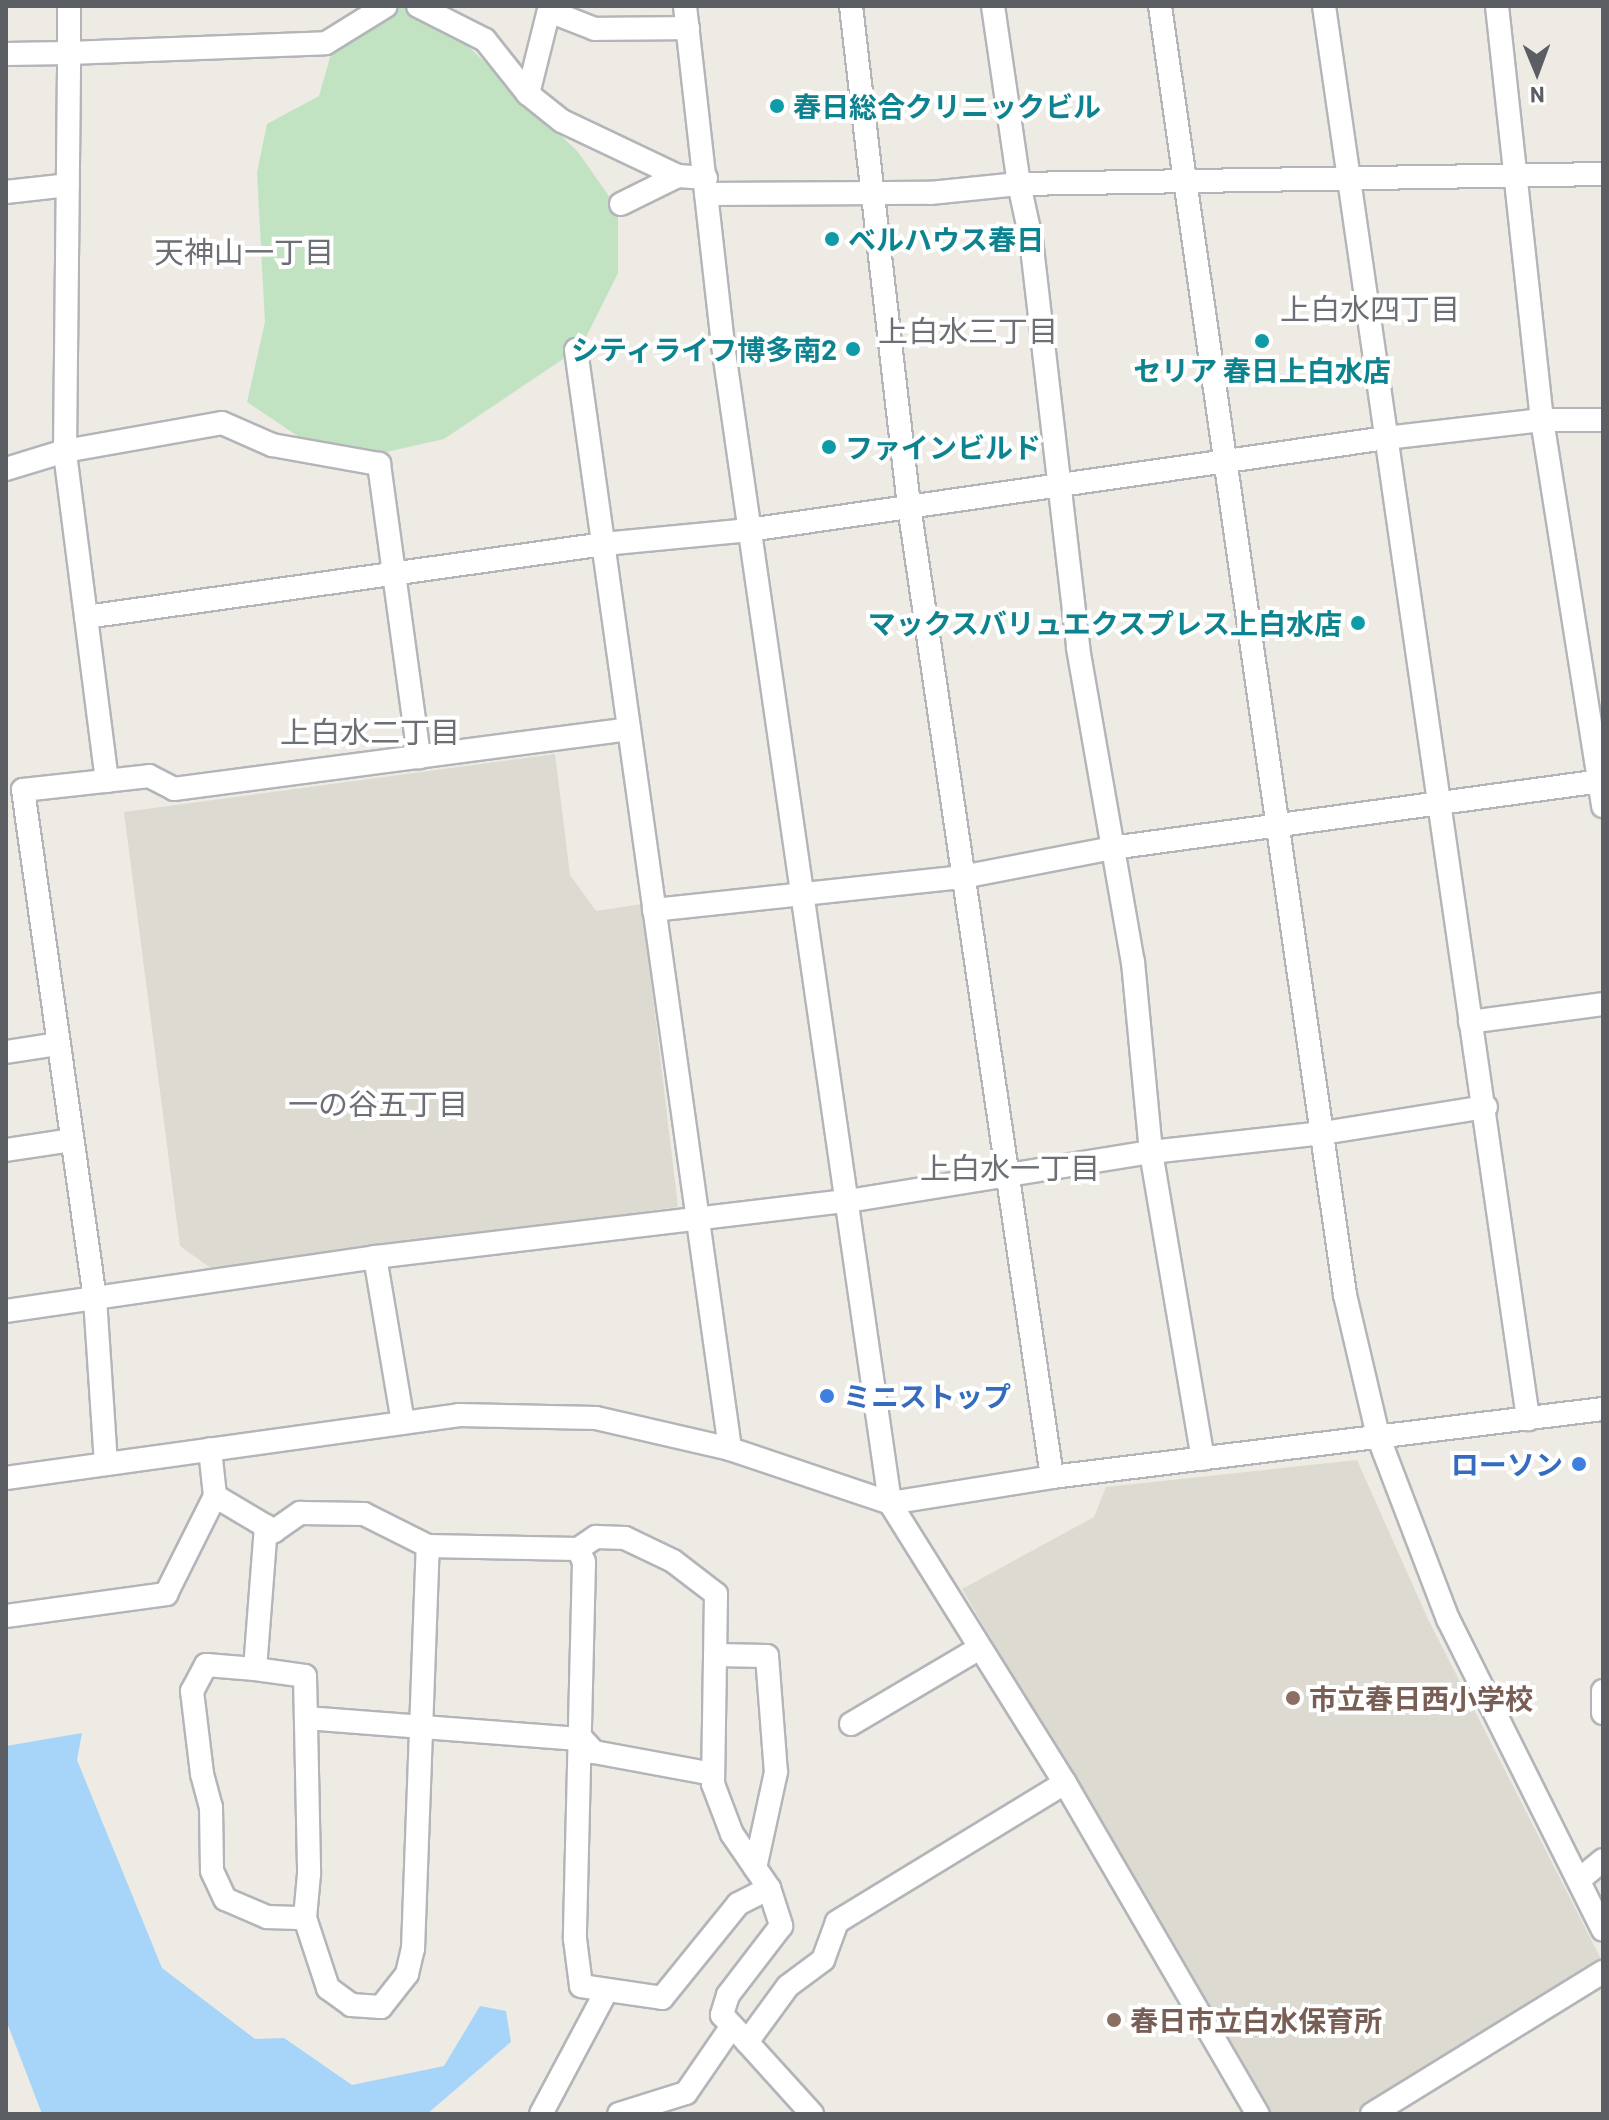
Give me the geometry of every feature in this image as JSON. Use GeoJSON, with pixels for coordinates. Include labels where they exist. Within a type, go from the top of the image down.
{"type":"FeatureCollection","features":[{"type":"Feature","properties":{"kind":"street"},"geometry":{"type":"LineString","coordinates":[[69,6],[65,451],[107,781]]}},
{"type":"Feature","properties":{"kind":"street"},"geometry":{"type":"LineString","coordinates":[[6,54],[326,43],[386,6]]}},
{"type":"Feature","properties":{"kind":"street"},"geometry":{"type":"LineString","coordinates":[[418,6],[485,40],[528,94],[562,121],[678,176],[706,186],[930,193],[1019,184],[1185,179],[1513,172],[1603,174]]}},
{"type":"Feature","properties":{"kind":"street"},"geometry":{"type":"LineString","coordinates":[[851,6],[869,191],[909,506],[1052,1477]]}},
{"type":"Feature","properties":{"kind":"street"},"geometry":{"type":"LineString","coordinates":[[993,6],[1019,184],[1031,239],[1058,483],[1112,848],[1133,962],[1151,1152],[1203,1459]]}},
{"type":"Feature","properties":{"kind":"street"},"geometry":{"type":"LineString","coordinates":[[1160,6],[1345,1295],[1378,1436],[1448,1619],[1603,1930]]}},
{"type":"Feature","properties":{"kind":"street"},"geometry":{"type":"LineString","coordinates":[[1324,6],[1470,1022],[1486,1107],[1528,1419]]}},
{"type":"Feature","properties":{"kind":"street"},"geometry":{"type":"LineString","coordinates":[[1497,6],[1542,420],[1603,806]]}},
{"type":"Feature","properties":{"kind":"street"},"geometry":{"type":"LineString","coordinates":[[528,94],[550,8],[595,29],[687,17],[749,530],[890,1503],[978,1649],[1065,1783],[1258,2114]]}},
{"type":"Feature","properties":{"kind":"street"},"geometry":{"type":"LineString","coordinates":[[621,204],[678,176]]}},
{"type":"Feature","properties":{"kind":"street"},"geometry":{"type":"LineString","coordinates":[[6,192],[68,185]]}},
{"type":"Feature","properties":{"kind":"street"},"geometry":{"type":"LineString","coordinates":[[576,350],[730,1449]]}},
{"type":"Feature","properties":{"kind":"street"},"geometry":{"type":"LineString","coordinates":[[86,617],[604,544],[749,530],[1386,438],[1542,420],[1603,420]]}},
{"type":"Feature","properties":{"kind":"street"},"geometry":{"type":"LineString","coordinates":[[6,469],[65,451],[222,423],[272,445],[379,464],[419,757]]}},
{"type":"Feature","properties":{"kind":"street"},"geometry":{"type":"LineString","coordinates":[[106,1464],[95,1299],[58,1044],[14,784],[107,781],[149,776],[174,789],[629,729]]}},
{"type":"Feature","properties":{"kind":"street"},"geometry":{"type":"LineString","coordinates":[[654,910],[962,877],[1112,848],[1601,781]]}},
{"type":"Feature","properties":{"kind":"street"},"geometry":{"type":"LineString","coordinates":[[1470,1022],[1603,1004]]}},
{"type":"Feature","properties":{"kind":"street"},"geometry":{"type":"LineString","coordinates":[[6,1052],[58,1044]]}},
{"type":"Feature","properties":{"kind":"street"},"geometry":{"type":"LineString","coordinates":[[6,1311],[375,1257],[848,1201],[1151,1152],[1323,1133],[1486,1107]]}},
{"type":"Feature","properties":{"kind":"street"},"geometry":{"type":"LineString","coordinates":[[6,1150],[71,1140]]}},
{"type":"Feature","properties":{"kind":"street"},"geometry":{"type":"LineString","coordinates":[[375,1257],[403,1423]]}},
{"type":"Feature","properties":{"kind":"street"},"geometry":{"type":"LineString","coordinates":[[6,1478],[458,1415],[596,1418],[730,1449],[890,1503],[1052,1477],[1603,1409]]}},
{"type":"Feature","properties":{"kind":"street"},"geometry":{"type":"LineString","coordinates":[[6,1616],[166,1594],[215,1496],[210,1449]]}},
{"type":"Feature","properties":{"kind":"street"},"geometry":{"type":"LineString","coordinates":[[215,1496],[274,1531],[300,1513],[364,1514],[428,1546],[578,1549],[596,1537],[625,1538],[673,1561],[716,1594],[713,1774],[732,1834],[769,1888],[781,1926],[728,1995],[722,2015],[812,2114]]}},
{"type":"Feature","properties":{"kind":"street"},"geometry":{"type":"LineString","coordinates":[[255,1669],[266,1526]]}},
{"type":"Feature","properties":{"kind":"street"},"geometry":{"type":"LineString","coordinates":[[305,1918],[267,1917],[225,1899],[212,1871],[211,1807],[202,1774],[192,1691],[206,1665],[305,1676],[309,1874],[305,1918],[328,1988],[351,2005],[381,2007],[407,1974],[413,1949],[428,1546]]}},
{"type":"Feature","properties":{"kind":"street"},"geometry":{"type":"LineString","coordinates":[[578,1549],[584,1562],[575,1939],[581,1986],[662,1998],[738,1904],[769,1888]]}},
{"type":"Feature","properties":{"kind":"street"},"geometry":{"type":"LineString","coordinates":[[851,1724],[978,1649]]}},
{"type":"Feature","properties":{"kind":"street"},"geometry":{"type":"LineString","coordinates":[[715,1655],[767,1656],[776,1772],[755,1868]]}},
{"type":"Feature","properties":{"kind":"street"},"geometry":{"type":"LineString","coordinates":[[1603,1691],[1603,1713]]}},
{"type":"Feature","properties":{"kind":"street"},"geometry":{"type":"LineString","coordinates":[[306,1718],[582,1739],[594,1752],[713,1774]]}},
{"type":"Feature","properties":{"kind":"street"},"geometry":{"type":"LineString","coordinates":[[674,2114],[686,2093],[740,2034],[788,1986],[823,1960],[837,1922],[1065,1783]]}},
{"type":"Feature","properties":{"kind":"street"},"geometry":{"type":"LineString","coordinates":[[1579,1880],[1603,1860]]}},
{"type":"Feature","properties":{"kind":"street"},"geometry":{"type":"LineString","coordinates":[[1372,2114],[1603,1972]]}},
{"type":"Feature","properties":{"kind":"street"},"geometry":{"type":"LineString","coordinates":[[541,2114],[607,1990]]}},
{"type":"Feature","properties":{"kind":"street"},"geometry":{"type":"LineString","coordinates":[[619,2114],[686,2093]]}},
{"type":"Feature","properties":{"kind":"shaded area"},"geometry":{"type":"Polygon","coordinates":[[[555,754],[570,875],[596,911],[642,904],[678,1207],[212,1269],[180,1246],[124,812],[555,754]]]}},
{"type":"Feature","properties":{"kind":"shaded area"},"geometry":{"type":"Polygon","coordinates":[[[1357,1460],[1427,1617],[1602,1961],[1351,2114],[1269,2114],[962,1589],[1094,1517],[1106,1487],[1357,1460]]]}},
{"type":"Feature","properties":{"kind":"green space"},"geometry":{"type":"Polygon","coordinates":[[[407,7],[468,46],[578,152],[618,209],[618,273],[581,347],[444,439],[382,453],[314,447],[247,402],[265,322],[257,173],[267,124],[319,96],[331,54],[391,9],[407,7]]]}},
{"type":"Feature","properties":{"kind":"water"},"geometry":{"type":"Polygon","coordinates":[[[82,1733],[77,1760],[162,1968],[255,2039],[284,2038],[352,2085],[444,2066],[480,2006],[506,2011],[511,2042],[427,2114],[42,2114],[6,2020],[6,1746],[82,1733]]]}},
{"type":"Feature","properties":{"kind":"place","name":"春日総合クリニックビル"},"geometry":{"type":"Point","coordinates":[777,106]}},
{"type":"Feature","properties":{"kind":"place","name":"ベルハウス春日"},"geometry":{"type":"Point","coordinates":[832,239]}},
{"type":"Feature","properties":{"kind":"place","name":"セリア 春日上白水店"},"geometry":{"type":"Point","coordinates":[1262,341]}},
{"type":"Feature","properties":{"kind":"place","name":"シティライフ博多南2"},"geometry":{"type":"Point","coordinates":[853,349]}},
{"type":"Feature","properties":{"kind":"place","name":"ファインビルド"},"geometry":{"type":"Point","coordinates":[829,447]}},
{"type":"Feature","properties":{"kind":"place","name":"マックスバリュエクスプレス上白水店"},"geometry":{"type":"Point","coordinates":[1358,623]}},
{"type":"Feature","properties":{"kind":"place","name":"ミニストップ"},"geometry":{"type":"Point","coordinates":[827,1396]}},
{"type":"Feature","properties":{"kind":"place","name":"ローソン"},"geometry":{"type":"Point","coordinates":[1579,1464]}},
{"type":"Feature","properties":{"kind":"place","name":"市立春日西小学校"},"geometry":{"type":"Point","coordinates":[1293,1698]}},
{"type":"Feature","properties":{"kind":"place","name":"春日市立白水保育所"},"geometry":{"type":"Point","coordinates":[1114,2020]}},
{"type":"Feature","properties":{"kind":"district","name":"天神山一丁目"},"geometry":{"type":"Point","coordinates":[244,251]}},
{"type":"Feature","properties":{"kind":"district","name":"上白水四丁目"},"geometry":{"type":"Point","coordinates":[1370,308]}},
{"type":"Feature","properties":{"kind":"district","name":"上白水三丁目"},"geometry":{"type":"Point","coordinates":[968,330]}},
{"type":"Feature","properties":{"kind":"district","name":"上白水二丁目"},"geometry":{"type":"Point","coordinates":[370,731]}},
{"type":"Feature","properties":{"kind":"district","name":"一の谷五丁目"},"geometry":{"type":"Point","coordinates":[378,1103]}},
{"type":"Feature","properties":{"kind":"district","name":"上白水一丁目"},"geometry":{"type":"Point","coordinates":[1010,1167]}}]}
